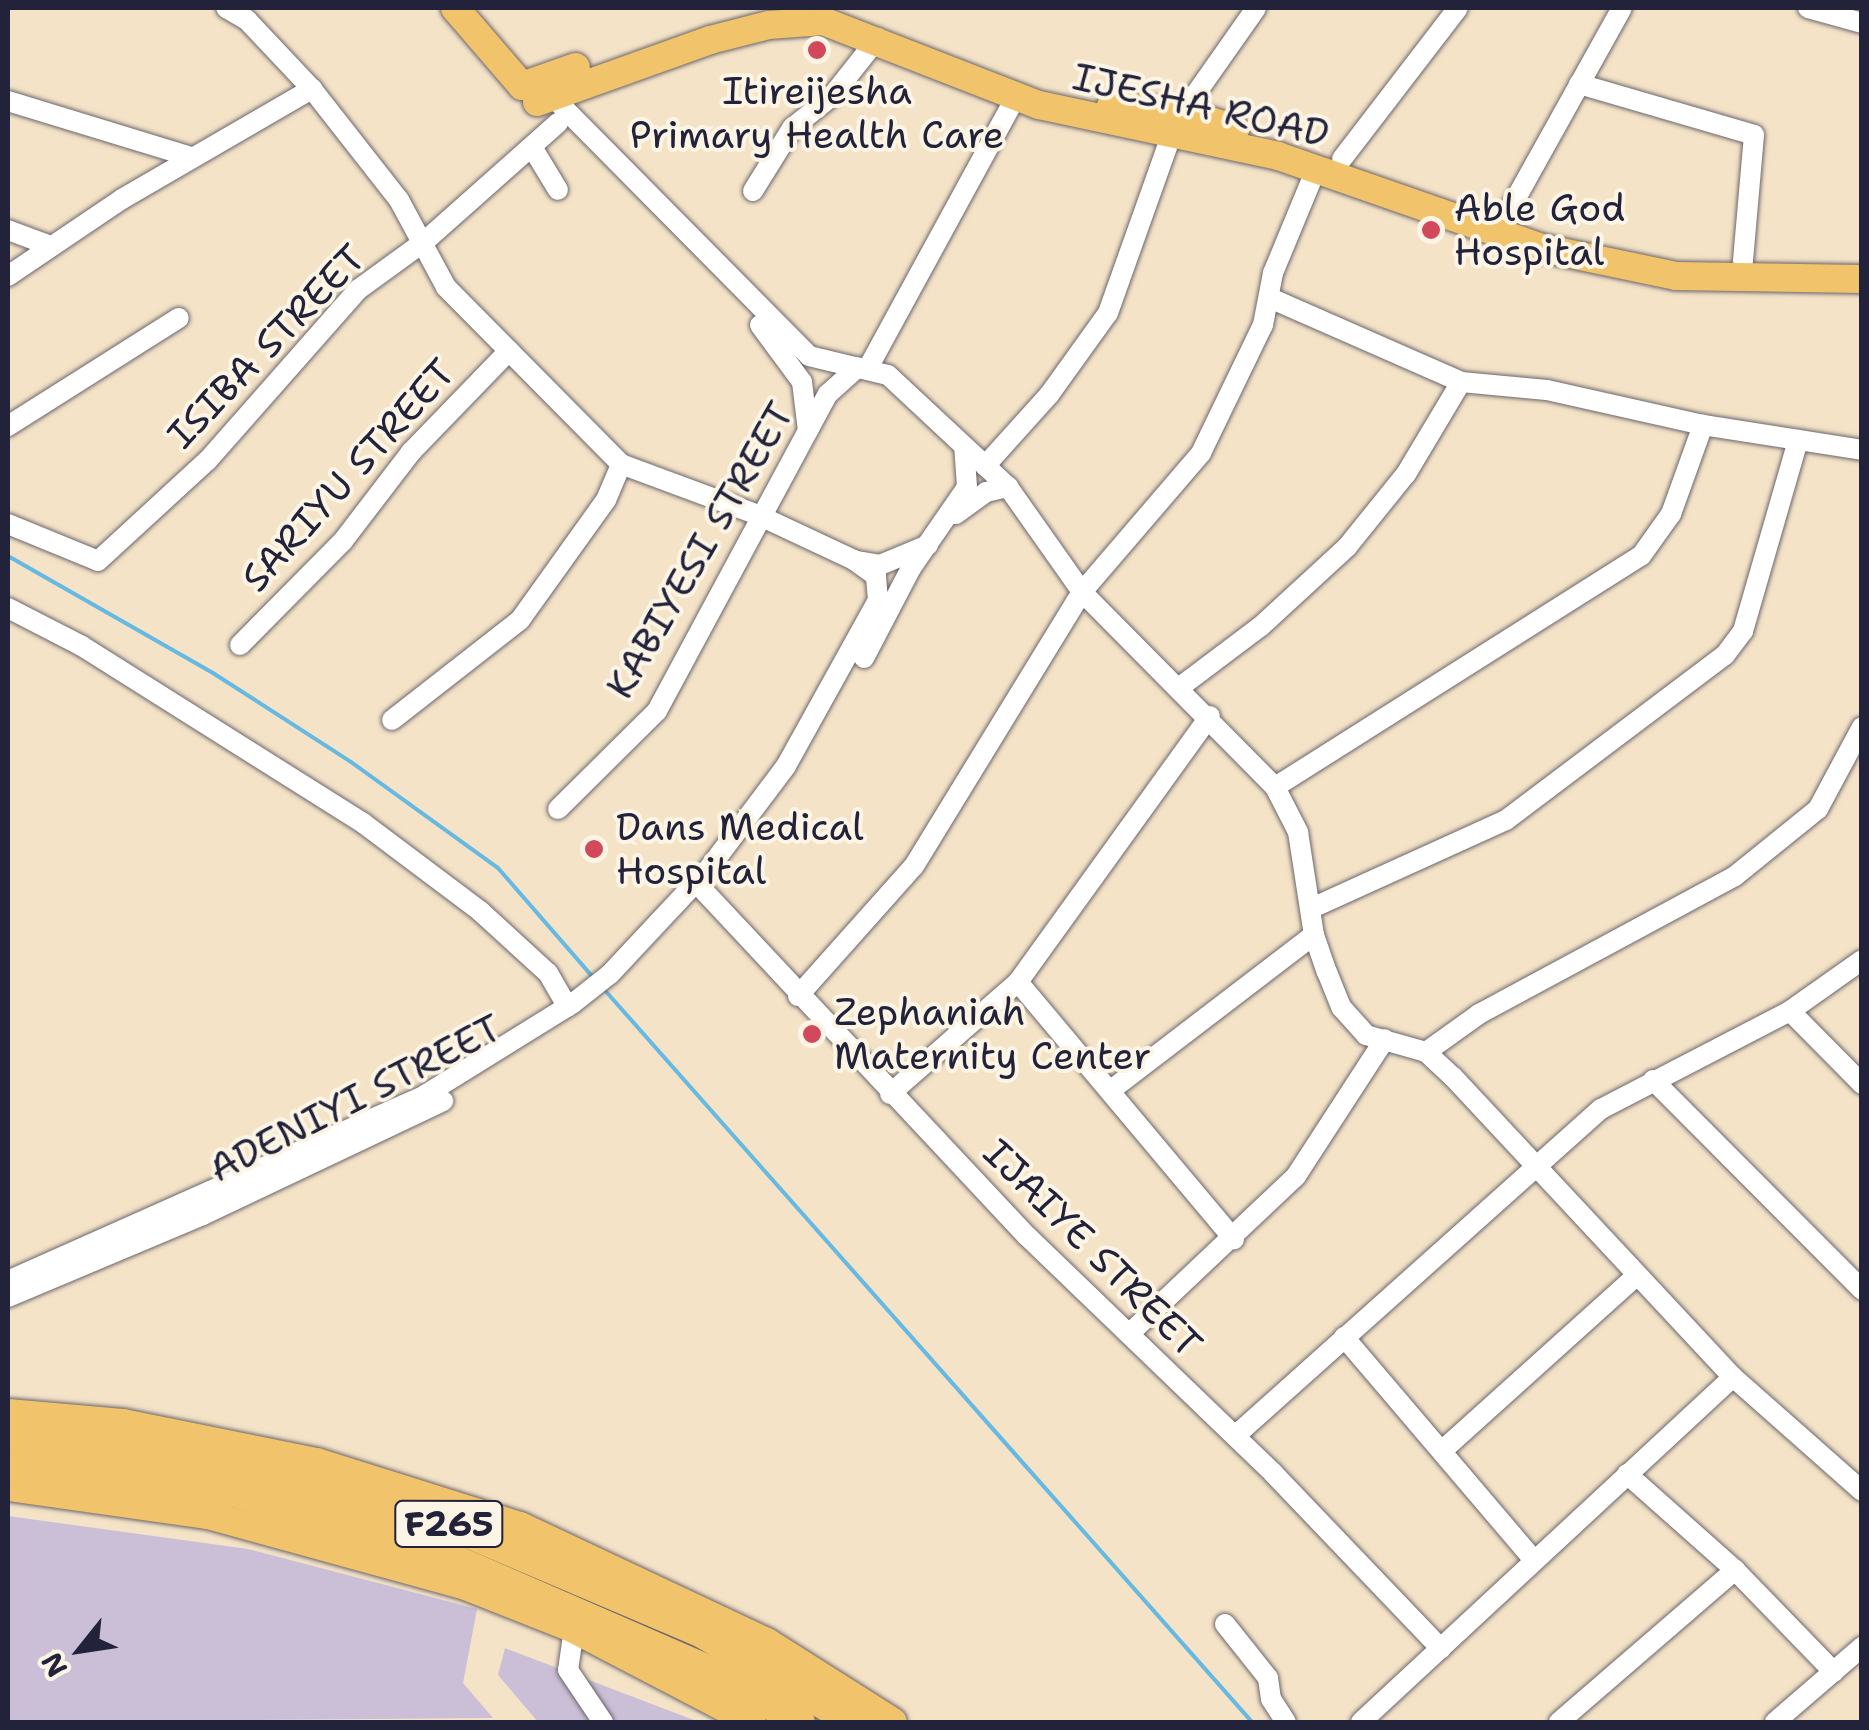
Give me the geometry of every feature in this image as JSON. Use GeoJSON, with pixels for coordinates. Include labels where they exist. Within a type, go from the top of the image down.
{"type":"FeatureCollection","features":[{"type":"Feature","properties":{"kind":"highway","name":"F265"},"geometry":{"type":"LineString","coordinates":[[8,1436],[234,1466],[440,1521],[546,1560],[702,1633],[854,1722]]}},
{"type":"Feature","properties":{"kind":"highway","name":"F265"},"geometry":{"type":"LineString","coordinates":[[8,1466],[234,1492],[413,1544],[726,1678],[800,1722]]}},
{"type":"Feature","properties":{"kind":"main road"},"geometry":{"type":"LineString","coordinates":[[455,8],[541,97]]}},
{"type":"Feature","properties":{"kind":"main road"},"geometry":{"type":"LineString","coordinates":[[470,8],[541,97]]}},
{"type":"Feature","properties":{"kind":"main road","name":"IJESHA ROAD"},"geometry":{"type":"LineString","coordinates":[[541,97],[779,8]]}},
{"type":"Feature","properties":{"kind":"main road","name":"IJESHA ROAD"},"geometry":{"type":"LineString","coordinates":[[840,8],[1057,93],[1342,158],[1505,218],[1702,270],[1743,262],[1862,261]]}},
{"type":"Feature","properties":{"kind":"main road","name":"IJESHA ROAD"},"geometry":{"type":"LineString","coordinates":[[708,33],[807,20],[878,38],[1016,97],[1178,122],[1542,248],[1702,270],[1862,279]]}},
{"type":"Feature","properties":{"kind":"main road"},"geometry":{"type":"LineString","coordinates":[[8,1413],[123,1423],[317,1462],[520,1526],[767,1642],[893,1722]]}},
{"type":"Feature","properties":{"kind":"main road"},"geometry":{"type":"LineString","coordinates":[[8,1488],[120,1499],[309,1538],[463,1585],[574,1629],[752,1722]]}},
{"type":"Feature","properties":{"kind":"street"},"geometry":{"type":"LineString","coordinates":[[226,8],[246,20],[312,89],[425,241],[446,287],[621,464],[758,515],[854,560],[885,564],[928,546]]}},
{"type":"Feature","properties":{"kind":"street"},"geometry":{"type":"LineString","coordinates":[[985,466],[1049,396],[1108,313],[1178,122],[1256,8]]}},
{"type":"Feature","properties":{"kind":"street"},"geometry":{"type":"LineString","coordinates":[[1342,158],[1458,8]]}},
{"type":"Feature","properties":{"kind":"street"},"geometry":{"type":"LineString","coordinates":[[1505,218],[1622,8]]}},
{"type":"Feature","properties":{"kind":"street"},"geometry":{"type":"LineString","coordinates":[[1808,8],[1862,23]]}},
{"type":"Feature","properties":{"kind":"street"},"geometry":{"type":"LineString","coordinates":[[753,190],[792,128],[832,96],[878,38]]}},
{"type":"Feature","properties":{"kind":"street"},"geometry":{"type":"LineString","coordinates":[[1579,84],[1754,136],[1743,262]]}},
{"type":"Feature","properties":{"kind":"street"},"geometry":{"type":"LineString","coordinates":[[8,276],[48,245],[191,156],[312,89]]}},
{"type":"Feature","properties":{"kind":"street"},"geometry":{"type":"LineString","coordinates":[[541,97],[810,356],[863,367],[908,390],[1008,488],[1082,592],[1210,716],[1274,786],[1298,832],[1314,935],[1342,1006],[1366,1036],[1426,1052],[1732,1377],[1862,1491]]}},
{"type":"Feature","properties":{"kind":"street"},"geometry":{"type":"LineString","coordinates":[[541,97],[774,340],[802,382],[808,433]]}},
{"type":"Feature","properties":{"kind":"street","name":"ISIBA STREET"},"geometry":{"type":"LineString","coordinates":[[8,524],[94,563],[208,460],[359,289],[425,241],[532,147],[541,97]]}},
{"type":"Feature","properties":{"kind":"street","name":"KABIYESI STREET"},"geometry":{"type":"LineString","coordinates":[[558,809],[657,711],[758,515],[832,388],[863,367],[914,292],[1016,97]]}},
{"type":"Feature","properties":{"kind":"street"},"geometry":{"type":"LineString","coordinates":[[8,101],[191,156]]}},
{"type":"Feature","properties":{"kind":"street"},"geometry":{"type":"LineString","coordinates":[[532,147],[558,190]]}},
{"type":"Feature","properties":{"kind":"street"},"geometry":{"type":"LineString","coordinates":[[798,996],[914,866],[1082,592],[1201,453],[1239,381],[1270,298],[1273,273],[1316,169]]}},
{"type":"Feature","properties":{"kind":"street"},"geometry":{"type":"LineString","coordinates":[[8,230],[48,245]]}},
{"type":"Feature","properties":{"kind":"street"},"geometry":{"type":"LineString","coordinates":[[1270,298],[1461,382],[1547,390],[1702,426],[1862,450]]}},
{"type":"Feature","properties":{"kind":"street"},"geometry":{"type":"LineString","coordinates":[[8,426],[179,318]]}},
{"type":"Feature","properties":{"kind":"street","name":"SARIYU STREET"},"geometry":{"type":"LineString","coordinates":[[240,645],[343,541],[411,452],[509,352]]}},
{"type":"Feature","properties":{"kind":"street"},"geometry":{"type":"LineString","coordinates":[[1180,687],[1261,626],[1347,548],[1406,474],[1461,382]]}},
{"type":"Feature","properties":{"kind":"street"},"geometry":{"type":"LineString","coordinates":[[1274,786],[1641,556],[1672,514],[1702,426]]}},
{"type":"Feature","properties":{"kind":"street"},"geometry":{"type":"LineString","coordinates":[[1312,908],[1506,820],[1726,655],[1743,631],[1798,440]]}},
{"type":"Feature","properties":{"kind":"street","name":"ADENIYI STREET"},"geometry":{"type":"LineString","coordinates":[[8,1297],[430,1108],[574,1007],[641,949],[702,890],[797,768],[970,478],[963,446]]}},
{"type":"Feature","properties":{"kind":"street"},"geometry":{"type":"LineString","coordinates":[[392,720],[520,620],[606,500],[621,464]]}},
{"type":"Feature","properties":{"kind":"street"},"geometry":{"type":"LineString","coordinates":[[944,525],[970,500],[1008,488]]}},
{"type":"Feature","properties":{"kind":"street","name":"ADENIYI STREET"},"geometry":{"type":"LineString","coordinates":[[641,949],[710,867],[786,766],[841,675],[880,590],[876,576],[854,560]]}},
{"type":"Feature","properties":{"kind":"street"},"geometry":{"type":"LineString","coordinates":[[8,608],[82,646],[363,823],[480,911],[548,973],[574,1007]]}},
{"type":"Feature","properties":{"kind":"street"},"geometry":{"type":"LineString","coordinates":[[890,1094],[1018,982],[1210,716]]}},
{"type":"Feature","properties":{"kind":"street"},"geometry":{"type":"LineString","coordinates":[[1426,1052],[1479,1014],[1735,876],[1818,808],[1862,727]]}},
{"type":"Feature","properties":{"kind":"street","name":"IJAIYE STREET"},"geometry":{"type":"LineString","coordinates":[[702,890],[890,1094],[1235,1436],[1441,1650]]}},
{"type":"Feature","properties":{"kind":"street"},"geometry":{"type":"LineString","coordinates":[[1110,1090],[1314,935]]}},
{"type":"Feature","properties":{"kind":"street"},"geometry":{"type":"LineString","coordinates":[[1235,1436],[1601,1109],[1790,1011],[1862,960]]}},
{"type":"Feature","properties":{"kind":"street"},"geometry":{"type":"LineString","coordinates":[[1018,982],[1234,1239]]}},
{"type":"Feature","properties":{"kind":"street","name":"ADENIYI STREET"},"geometry":{"type":"LineString","coordinates":[[8,1281],[425,1095],[574,1007]]}},
{"type":"Feature","properties":{"kind":"street"},"geometry":{"type":"LineString","coordinates":[[1790,1011],[1862,1084]]}},
{"type":"Feature","properties":{"kind":"street"},"geometry":{"type":"LineString","coordinates":[[1129,1334],[1234,1239],[1296,1176],[1385,1039]]}},
{"type":"Feature","properties":{"kind":"street"},"geometry":{"type":"LineString","coordinates":[[1654,1080],[1862,1290]]}},
{"type":"Feature","properties":{"kind":"street"},"geometry":{"type":"LineString","coordinates":[[1444,1449],[1636,1276]]}},
{"type":"Feature","properties":{"kind":"street"},"geometry":{"type":"LineString","coordinates":[[1344,1337],[1444,1449],[1533,1559]]}},
{"type":"Feature","properties":{"kind":"street"},"geometry":{"type":"LineString","coordinates":[[1361,1722],[1732,1377]]}},
{"type":"Feature","properties":{"kind":"street"},"geometry":{"type":"LineString","coordinates":[[1627,1474],[1736,1570],[1834,1672]]}},
{"type":"Feature","properties":{"kind":"street"},"geometry":{"type":"LineString","coordinates":[[1559,1722],[1736,1570]]}},
{"type":"Feature","properties":{"kind":"street"},"geometry":{"type":"LineString","coordinates":[[1224,1624],[1268,1678],[1271,1699],[1286,1722]]}},
{"type":"Feature","properties":{"kind":"street"},"geometry":{"type":"LineString","coordinates":[[574,1629],[568,1670],[603,1722]]}},
{"type":"Feature","properties":{"kind":"street"},"geometry":{"type":"LineString","coordinates":[[1775,1722],[1862,1647]]}},
{"type":"Feature","properties":{"kind":"shaded area"},"geometry":{"type":"Polygon","coordinates":[[[8,1516],[248,1549],[477,1609],[463,1683],[493,1718],[8,1722],[8,1516]]]}},
{"type":"Feature","properties":{"kind":"shaded area"},"geometry":{"type":"Polygon","coordinates":[[[505,1648],[699,1722],[538,1722],[498,1675],[505,1648]]]}},
{"type":"Feature","properties":{"kind":"waterway"},"geometry":{"type":"LineString","coordinates":[[8,556],[213,673],[351,762],[498,868],[592,976]]}},
{"type":"Feature","properties":{"kind":"waterway"},"geometry":{"type":"LineString","coordinates":[[602,987],[1252,1722]]}},
{"type":"Feature","properties":{"kind":"place","name":"Itireijesha Primary Health Care"},"geometry":{"type":"Point","coordinates":[817,50]}},
{"type":"Feature","properties":{"kind":"place","name":"Able God Hospital"},"geometry":{"type":"Point","coordinates":[1431,230]}},
{"type":"Feature","properties":{"kind":"place","name":"Dans Medical Hospital"},"geometry":{"type":"Point","coordinates":[594,849]}},
{"type":"Feature","properties":{"kind":"place","name":"Zephaniah Maternity Center"},"geometry":{"type":"Point","coordinates":[812,1034]}}]}
